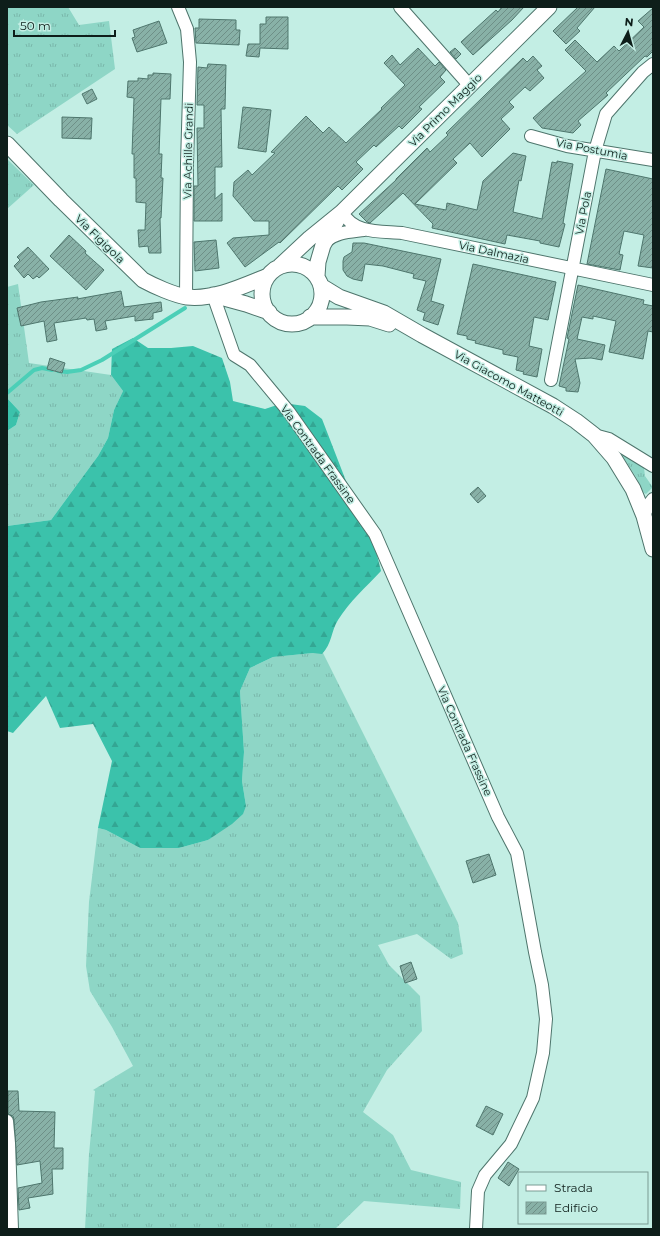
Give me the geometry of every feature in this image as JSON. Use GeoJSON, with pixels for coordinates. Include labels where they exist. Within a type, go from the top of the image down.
{"type":"FeatureCollection","features":[{"type":"Feature","properties":{"kind":"street","name":"Via Achille Grandi"},"geometry":{"type":"LineString","coordinates":[[178,7],[187,29],[190,62],[187,163],[186,297]]}},
{"type":"Feature","properties":{"kind":"street"},"geometry":{"type":"LineString","coordinates":[[400,7],[470,86]]}},
{"type":"Feature","properties":{"kind":"street","name":"Via Primo Maggio"},"geometry":{"type":"LineString","coordinates":[[280,266],[310,238],[342,212],[548,7]]}},
{"type":"Feature","properties":{"kind":"street","name":"Via Pola"},"geometry":{"type":"LineString","coordinates":[[551,380],[595,151],[606,114],[643,72],[653,64]]}},
{"type":"Feature","properties":{"kind":"street","name":"Via Postumia"},"geometry":{"type":"LineString","coordinates":[[531,136],[567,146],[653,160]]}},
{"type":"Feature","properties":{"kind":"street","name":"Via Figigola"},"geometry":{"type":"LineString","coordinates":[[7,144],[61,200],[143,280],[156,287],[186,297],[213,295]]}},
{"type":"Feature","properties":{"kind":"street","name":"Via Primo Maggio"},"geometry":{"type":"LineString","coordinates":[[319,281],[318,262],[324,242],[342,212]]}},
{"type":"Feature","properties":{"kind":"street","name":"Via Dalmazia"},"geometry":{"type":"LineString","coordinates":[[342,212],[349,222],[365,230],[402,233],[653,285]]}},
{"type":"Feature","properties":{"kind":"street"},"geometry":{"type":"LineString","coordinates":[[324,242],[330,237],[338,234],[365,230]]}},
{"type":"Feature","properties":{"kind":"street"},"geometry":{"type":"LineString","coordinates":[[213,295],[268,312],[275,318],[284,322],[298,323],[310,318],[321,303],[322,295],[319,281],[309,269],[300,265],[290,264],[280,266],[273,270],[268,276],[262,294],[264,304],[268,312]]}},
{"type":"Feature","properties":{"kind":"street"},"geometry":{"type":"LineString","coordinates":[[213,295],[268,276]]}},
{"type":"Feature","properties":{"kind":"street","name":"Via Giacomo Matteotti"},"geometry":{"type":"LineString","coordinates":[[319,281],[339,297],[384,313],[422,336],[553,406],[594,435],[624,473],[633,489],[644,516],[653,549]]}},
{"type":"Feature","properties":{"kind":"street","name":"Via Contrada Frassine"},"geometry":{"type":"LineString","coordinates":[[213,295],[234,355],[250,365],[289,412],[375,534],[498,817],[517,853],[542,985],[546,1019],[543,1053],[533,1098],[511,1144],[485,1175],[478,1191],[476,1229]]}},
{"type":"Feature","properties":{"kind":"street","name":"Via Giacomo Matteotti"},"geometry":{"type":"LineString","coordinates":[[310,318],[346,316],[370,318],[422,336]]}},
{"type":"Feature","properties":{"kind":"street","name":"Via Giacomo Matteotti"},"geometry":{"type":"LineString","coordinates":[[594,435],[609,439],[653,466]]}},
{"type":"Feature","properties":{"kind":"street"},"geometry":{"type":"LineString","coordinates":[[644,516],[653,499]]}},
{"type":"Feature","properties":{"kind":"street"},"geometry":{"type":"LineString","coordinates":[[7,1121],[12,1229]]}},
{"type":"Feature","properties":{"kind":"green space"},"geometry":{"type":"Polygon","coordinates":[[[7,7],[68,7],[79,25],[109,21],[115,69],[17,134],[7,125],[7,7]]]}},
{"type":"Feature","properties":{"kind":"green space"},"geometry":{"type":"Polygon","coordinates":[[[7,159],[34,185],[7,209],[7,159]]]}},
{"type":"Feature","properties":{"kind":"green space"},"geometry":{"type":"Polygon","coordinates":[[[18,284],[29,363],[111,375],[123,391],[114,410],[108,438],[98,456],[51,520],[7,526],[7,431],[16,425],[20,412],[7,398],[7,287],[18,284]]]}},
{"type":"Feature","properties":{"kind":"green space"},"geometry":{"type":"Polygon","coordinates":[[[133,338],[148,348],[193,346],[222,358],[230,382],[233,401],[265,409],[283,403],[305,406],[322,419],[346,481],[374,543],[381,571],[342,613],[336,624],[328,646],[322,654],[313,653],[273,657],[250,668],[240,691],[244,752],[242,781],[246,806],[243,814],[232,824],[208,840],[179,848],[140,848],[106,830],[98,828],[112,761],[93,724],[60,728],[46,696],[13,733],[7,731],[7,526],[51,520],[98,456],[108,438],[114,410],[123,391],[111,375],[112,349],[133,338]]]}},
{"type":"Feature","properties":{"kind":"green space"},"geometry":{"type":"Polygon","coordinates":[[[7,398],[20,412],[16,425],[7,431],[7,398]]]}},
{"type":"Feature","properties":{"kind":"green space"},"geometry":{"type":"Polygon","coordinates":[[[621,451],[644,468],[645,476],[652,486],[646,494],[620,452],[621,451]]]}},
{"type":"Feature","properties":{"kind":"green space"},"geometry":{"type":"Polygon","coordinates":[[[323,653],[458,923],[463,954],[451,959],[417,934],[378,945],[389,965],[420,996],[422,1031],[387,1070],[363,1112],[393,1135],[411,1170],[461,1182],[460,1209],[364,1201],[335,1229],[85,1229],[89,1154],[95,1091],[93,1090],[133,1066],[90,991],[86,966],[89,902],[98,828],[106,830],[140,848],[179,848],[208,840],[246,806],[242,781],[244,752],[240,691],[250,668],[273,657],[323,653]]]}},
{"type":"Feature","properties":{"kind":"building"},"geometry":{"type":"Polygon","coordinates":[[[502,7],[524,7],[512,20],[473,55],[461,42],[496,10],[498,12],[502,7]]]}},
{"type":"Feature","properties":{"kind":"building"},"geometry":{"type":"Polygon","coordinates":[[[578,7],[595,7],[577,28],[580,31],[566,44],[553,31],[578,7]]]}},
{"type":"Feature","properties":{"kind":"building"},"geometry":{"type":"Polygon","coordinates":[[[653,8],[653,51],[647,57],[645,56],[606,93],[608,95],[578,121],[581,125],[573,133],[542,128],[533,118],[586,71],[565,50],[575,40],[597,62],[614,46],[619,51],[644,27],[638,21],[653,8]]]}},
{"type":"Feature","properties":{"kind":"building"},"geometry":{"type":"Polygon","coordinates":[[[266,17],[288,17],[288,49],[260,48],[259,57],[246,56],[248,44],[260,44],[260,24],[266,24],[266,17]]]}},
{"type":"Feature","properties":{"kind":"building"},"geometry":{"type":"Polygon","coordinates":[[[199,19],[236,20],[236,30],[240,30],[239,45],[196,43],[195,28],[199,28],[199,19]]]}},
{"type":"Feature","properties":{"kind":"building"},"geometry":{"type":"Polygon","coordinates":[[[159,21],[167,43],[137,52],[132,38],[135,37],[133,30],[159,21]]]}},
{"type":"Feature","properties":{"kind":"building"},"geometry":{"type":"Polygon","coordinates":[[[418,48],[435,66],[439,62],[446,70],[440,77],[445,82],[419,107],[422,109],[402,129],[399,126],[376,147],[374,145],[356,162],[363,169],[342,190],[338,186],[280,243],[279,242],[245,267],[227,243],[233,238],[269,235],[269,221],[254,221],[233,196],[234,182],[248,170],[252,175],[275,153],[271,152],[306,116],[323,133],[329,127],[346,143],[405,85],[384,63],[392,55],[400,65],[418,48]]]}},
{"type":"Feature","properties":{"kind":"building"},"geometry":{"type":"Polygon","coordinates":[[[455,48],[461,54],[456,59],[450,52],[455,48]]]}},
{"type":"Feature","properties":{"kind":"building"},"geometry":{"type":"Polygon","coordinates":[[[533,56],[542,66],[537,70],[544,78],[530,91],[525,87],[509,102],[514,107],[501,119],[510,129],[482,157],[470,143],[453,159],[457,163],[415,204],[446,210],[447,203],[477,210],[483,181],[513,153],[526,156],[521,181],[519,180],[513,212],[542,219],[552,162],[557,163],[557,161],[573,164],[563,223],[565,224],[559,247],[540,243],[540,241],[507,235],[505,244],[432,228],[433,224],[403,193],[370,223],[359,214],[396,180],[427,148],[430,152],[448,135],[446,133],[523,58],[527,62],[533,56]]]}},
{"type":"Feature","properties":{"kind":"building"},"geometry":{"type":"Polygon","coordinates":[[[208,64],[226,65],[225,109],[221,109],[222,167],[215,167],[215,199],[222,193],[222,221],[194,221],[194,186],[198,186],[197,128],[204,128],[204,105],[197,105],[198,67],[207,68],[208,64]]]}},
{"type":"Feature","properties":{"kind":"building"},"geometry":{"type":"Polygon","coordinates":[[[153,73],[171,74],[170,99],[161,99],[159,154],[162,154],[161,178],[163,178],[160,218],[161,253],[149,253],[148,246],[139,247],[138,230],[145,230],[146,203],[136,202],[134,154],[132,154],[134,98],[127,97],[128,81],[138,81],[138,78],[148,79],[148,75],[153,75],[153,73]]]}},
{"type":"Feature","properties":{"kind":"building"},"geometry":{"type":"Polygon","coordinates":[[[92,89],[97,99],[87,104],[82,94],[92,89]]]}},
{"type":"Feature","properties":{"kind":"building"},"geometry":{"type":"Polygon","coordinates":[[[243,107],[271,110],[266,152],[238,148],[243,107]]]}},
{"type":"Feature","properties":{"kind":"building"},"geometry":{"type":"Polygon","coordinates":[[[62,117],[92,118],[91,139],[62,138],[62,117]]]}},
{"type":"Feature","properties":{"kind":"building"},"geometry":{"type":"Polygon","coordinates":[[[606,169],[653,179],[653,268],[638,266],[644,235],[624,231],[619,254],[623,255],[620,270],[587,264],[606,169]]]}},
{"type":"Feature","properties":{"kind":"building"},"geometry":{"type":"Polygon","coordinates":[[[69,235],[86,251],[85,253],[104,270],[86,290],[50,256],[69,235]]]}},
{"type":"Feature","properties":{"kind":"building"},"geometry":{"type":"Polygon","coordinates":[[[216,240],[219,268],[195,271],[194,242],[216,240]]]}},
{"type":"Feature","properties":{"kind":"building"},"geometry":{"type":"Polygon","coordinates":[[[353,243],[364,243],[441,259],[431,301],[444,305],[438,325],[423,320],[425,313],[417,310],[426,281],[413,278],[414,274],[383,266],[365,264],[362,281],[347,276],[343,270],[343,261],[344,257],[352,252],[353,243]]]}},
{"type":"Feature","properties":{"kind":"building"},"geometry":{"type":"Polygon","coordinates":[[[28,247],[49,269],[39,278],[37,276],[33,279],[28,274],[24,278],[14,266],[20,260],[17,257],[28,247]]]}},
{"type":"Feature","properties":{"kind":"building"},"geometry":{"type":"Polygon","coordinates":[[[473,264],[556,282],[548,320],[534,317],[529,346],[542,349],[537,377],[523,374],[524,372],[516,370],[518,357],[503,354],[503,350],[475,343],[476,341],[467,339],[467,336],[457,334],[473,264]]]}},
{"type":"Feature","properties":{"kind":"building"},"geometry":{"type":"Polygon","coordinates":[[[578,285],[644,300],[643,304],[653,306],[653,332],[648,331],[643,359],[609,352],[616,321],[593,316],[593,319],[582,317],[577,339],[605,345],[602,360],[591,358],[575,359],[580,383],[578,392],[566,391],[566,388],[559,386],[578,285]]]}},
{"type":"Feature","properties":{"kind":"building"},"geometry":{"type":"Polygon","coordinates":[[[121,291],[124,307],[161,302],[162,311],[153,313],[153,319],[135,321],[135,316],[105,321],[107,329],[96,331],[94,319],[87,320],[86,318],[54,323],[57,340],[47,342],[44,321],[21,326],[17,308],[41,302],[78,297],[77,299],[121,291]]]}},
{"type":"Feature","properties":{"kind":"building"},"geometry":{"type":"Polygon","coordinates":[[[50,358],[65,363],[62,373],[47,369],[50,358]]]}},
{"type":"Feature","properties":{"kind":"building"},"geometry":{"type":"Polygon","coordinates":[[[478,487],[486,496],[478,503],[470,494],[478,487]]]}},
{"type":"Feature","properties":{"kind":"building"},"geometry":{"type":"Polygon","coordinates":[[[489,854],[496,875],[473,883],[466,861],[489,854]]]}},
{"type":"Feature","properties":{"kind":"building"},"geometry":{"type":"Polygon","coordinates":[[[411,962],[417,979],[405,983],[400,966],[411,962]]]}},
{"type":"Feature","properties":{"kind":"building"},"geometry":{"type":"Polygon","coordinates":[[[8,1091],[18,1091],[19,1111],[55,1112],[54,1148],[63,1148],[63,1169],[52,1169],[53,1194],[28,1198],[30,1208],[19,1210],[18,1188],[42,1183],[40,1161],[17,1165],[14,1120],[13,1116],[8,1114],[8,1091]]]}},
{"type":"Feature","properties":{"kind":"building"},"geometry":{"type":"Polygon","coordinates":[[[486,1106],[503,1114],[493,1135],[476,1126],[486,1106]]]}},
{"type":"Feature","properties":{"kind":"building"},"geometry":{"type":"Polygon","coordinates":[[[508,1162],[519,1169],[509,1186],[498,1178],[508,1162]]]}},
{"type":"Feature","properties":{"kind":"waterway"},"geometry":{"type":"LineString","coordinates":[[58,371],[67,372],[81,370],[102,360],[185,308]]}},
{"type":"Feature","properties":{"kind":"waterway"},"geometry":{"type":"LineString","coordinates":[[7,393],[34,370],[42,368],[52,370]]}}]}
